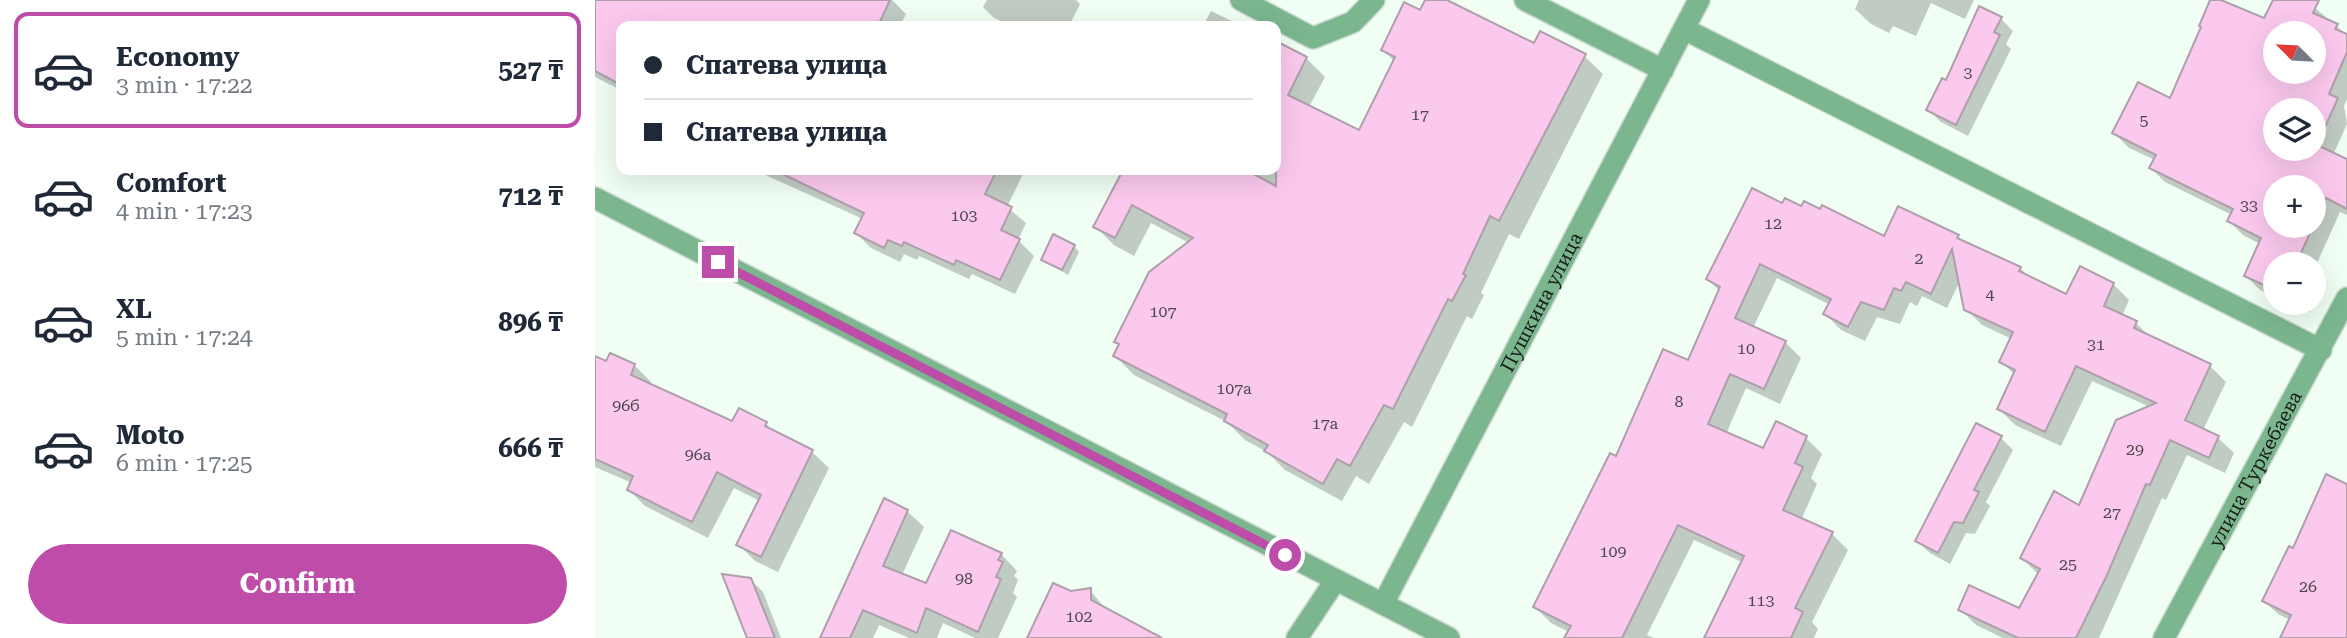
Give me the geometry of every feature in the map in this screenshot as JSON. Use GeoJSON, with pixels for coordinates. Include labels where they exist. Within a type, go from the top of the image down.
{"type":"FeatureCollection","features":[{"type":"Feature","properties":{"kind":"street"},"geometry":{"type":"LineString","coordinates":[[1281,22],[1313,38],[1353,22],[1374,0]]}},
{"type":"Feature","properties":{"kind":"street"},"geometry":{"type":"LineString","coordinates":[[1525,0],[1663,70]]}},
{"type":"Feature","properties":{"kind":"street","name":"Пушкина улица"},"geometry":{"type":"LineString","coordinates":[[1383,604],[1699,0]]}},
{"type":"Feature","properties":{"kind":"street"},"geometry":{"type":"LineString","coordinates":[[1241,1],[1280,21]]}},
{"type":"Feature","properties":{"kind":"street"},"geometry":{"type":"LineString","coordinates":[[1684,29],[2321,350]]}},
{"type":"Feature","properties":{"kind":"street"},"geometry":{"type":"LineString","coordinates":[[595,198],[1449,638]]}},
{"type":"Feature","properties":{"kind":"street","name":"улица Туркебаева"},"geometry":{"type":"LineString","coordinates":[[2164,638],[2347,298]]}},
{"type":"Feature","properties":{"kind":"street"},"geometry":{"type":"LineString","coordinates":[[1297,638],[1335,581]]}},
{"type":"Feature","properties":{"kind":"building"},"geometry":{"type":"Polygon","coordinates":[[[595,0],[890,0],[880,21],[616,21],[616,82],[595,71],[595,0]]]}},
{"type":"Feature","properties":{"kind":"building"},"geometry":{"type":"Polygon","coordinates":[[[1425,0],[1447,0],[1534,43],[1540,31],[1586,54],[1499,221],[1490,216],[1463,274],[1466,275],[1452,301],[1448,299],[1393,409],[1384,405],[1350,466],[1337,459],[1323,484],[1264,451],[1268,445],[1224,421],[1227,414],[1113,356],[1119,344],[1114,342],[1149,272],[1193,238],[1132,205],[1115,238],[1093,227],[1120,175],[1255,175],[1276,186],[1276,175],[1281,175],[1281,44],[1307,57],[1288,95],[1359,130],[1395,57],[1381,50],[1404,2],[1420,10],[1425,0]]]}},
{"type":"Feature","properties":{"kind":"building"},"geometry":{"type":"Polygon","coordinates":[[[2210,0],[2221,0],[2264,18],[2273,0],[2319,0],[2313,13],[2338,24],[2335,29],[2347,34],[2347,52],[2329,94],[2338,98],[2326,125],[2326,98],[2263,98],[2263,161],[2326,161],[2326,149],[2347,159],[2347,209],[2326,198],[2326,175],[2263,175],[2263,238],[2308,238],[2301,252],[2263,252],[2263,285],[2244,276],[2261,238],[2227,221],[2233,209],[2149,168],[2156,155],[2112,133],[2138,82],[2170,98],[2201,27],[2199,26],[2210,0]]]}},
{"type":"Feature","properties":{"kind":"building"},"geometry":{"type":"Polygon","coordinates":[[[1979,6],[2002,17],[1994,32],[2000,35],[1956,125],[1926,110],[1942,78],[1946,80],[1979,6]]]}},
{"type":"Feature","properties":{"kind":"building"},"geometry":{"type":"Polygon","coordinates":[[[784,175],[994,175],[985,194],[1012,207],[1001,230],[1020,239],[1000,280],[956,260],[954,265],[904,242],[902,246],[888,240],[884,248],[854,233],[864,213],[784,175]]]}},
{"type":"Feature","properties":{"kind":"building"},"geometry":{"type":"Polygon","coordinates":[[[1752,188],[1782,203],[1785,198],[1801,206],[1804,201],[1820,209],[1822,205],[1884,236],[1898,206],[1959,235],[1957,238],[2021,267],[2019,271],[2066,294],[2080,266],[2114,283],[2104,306],[2137,321],[2134,328],[2211,364],[2185,420],[2219,436],[2209,458],[2170,440],[2150,485],[2146,484],[2107,575],[2076,638],[2018,638],[1958,610],[1969,585],[2019,608],[2040,569],[2020,558],[2054,491],[2079,505],[2116,420],[2156,403],[2076,366],[2045,432],[1997,409],[2015,370],[1999,362],[2013,332],[1964,310],[1952,249],[1931,294],[1906,282],[1901,291],[1894,288],[1884,310],[1861,302],[1848,327],[1823,314],[1831,299],[1760,264],[1735,318],[1786,341],[1764,389],[1730,374],[1708,424],[1763,448],[1776,421],[1807,436],[1795,463],[1803,467],[1783,510],[1833,532],[1795,608],[1803,612],[1791,638],[1704,638],[1744,556],[1678,525],[1622,638],[1564,638],[1571,626],[1533,607],[1610,453],[1616,456],[1663,349],[1688,360],[1720,287],[1706,279],[1752,188]]]}},
{"type":"Feature","properties":{"kind":"building"},"geometry":{"type":"Polygon","coordinates":[[[1053,234],[1075,245],[1062,270],[1041,260],[1053,234]]]}},
{"type":"Feature","properties":{"kind":"building"},"geometry":{"type":"Polygon","coordinates":[[[610,353],[635,364],[631,375],[732,421],[739,408],[767,422],[765,426],[813,450],[761,557],[736,545],[761,495],[717,472],[692,522],[627,490],[633,476],[595,459],[595,356],[606,361],[610,353]]]}},
{"type":"Feature","properties":{"kind":"building"},"geometry":{"type":"Polygon","coordinates":[[[1976,423],[2002,436],[1974,490],[1979,492],[1963,523],[1954,522],[1938,553],[1915,541],[1976,423]]]}},
{"type":"Feature","properties":{"kind":"building"},"geometry":{"type":"Polygon","coordinates":[[[2326,474],[2347,484],[2347,638],[2280,638],[2291,615],[2262,601],[2289,546],[2293,548],[2326,474]]]}},
{"type":"Feature","properties":{"kind":"building"},"geometry":{"type":"Polygon","coordinates":[[[884,498],[908,510],[883,566],[926,583],[951,530],[1002,553],[998,560],[1003,562],[996,577],[1001,579],[978,632],[926,608],[917,633],[863,610],[850,638],[820,638],[884,498]]]}},
{"type":"Feature","properties":{"kind":"building"},"geometry":{"type":"Polygon","coordinates":[[[722,574],[751,578],[775,638],[747,638],[722,574]]]}},
{"type":"Feature","properties":{"kind":"building"},"geometry":{"type":"Polygon","coordinates":[[[1053,583],[1071,591],[1091,588],[1091,600],[1162,638],[1027,638],[1053,583]]]}},
{"type":"Feature","properties":{"kind":"route"},"geometry":{"type":"LineString","coordinates":[[718,262],[1285,555]]}}]}
